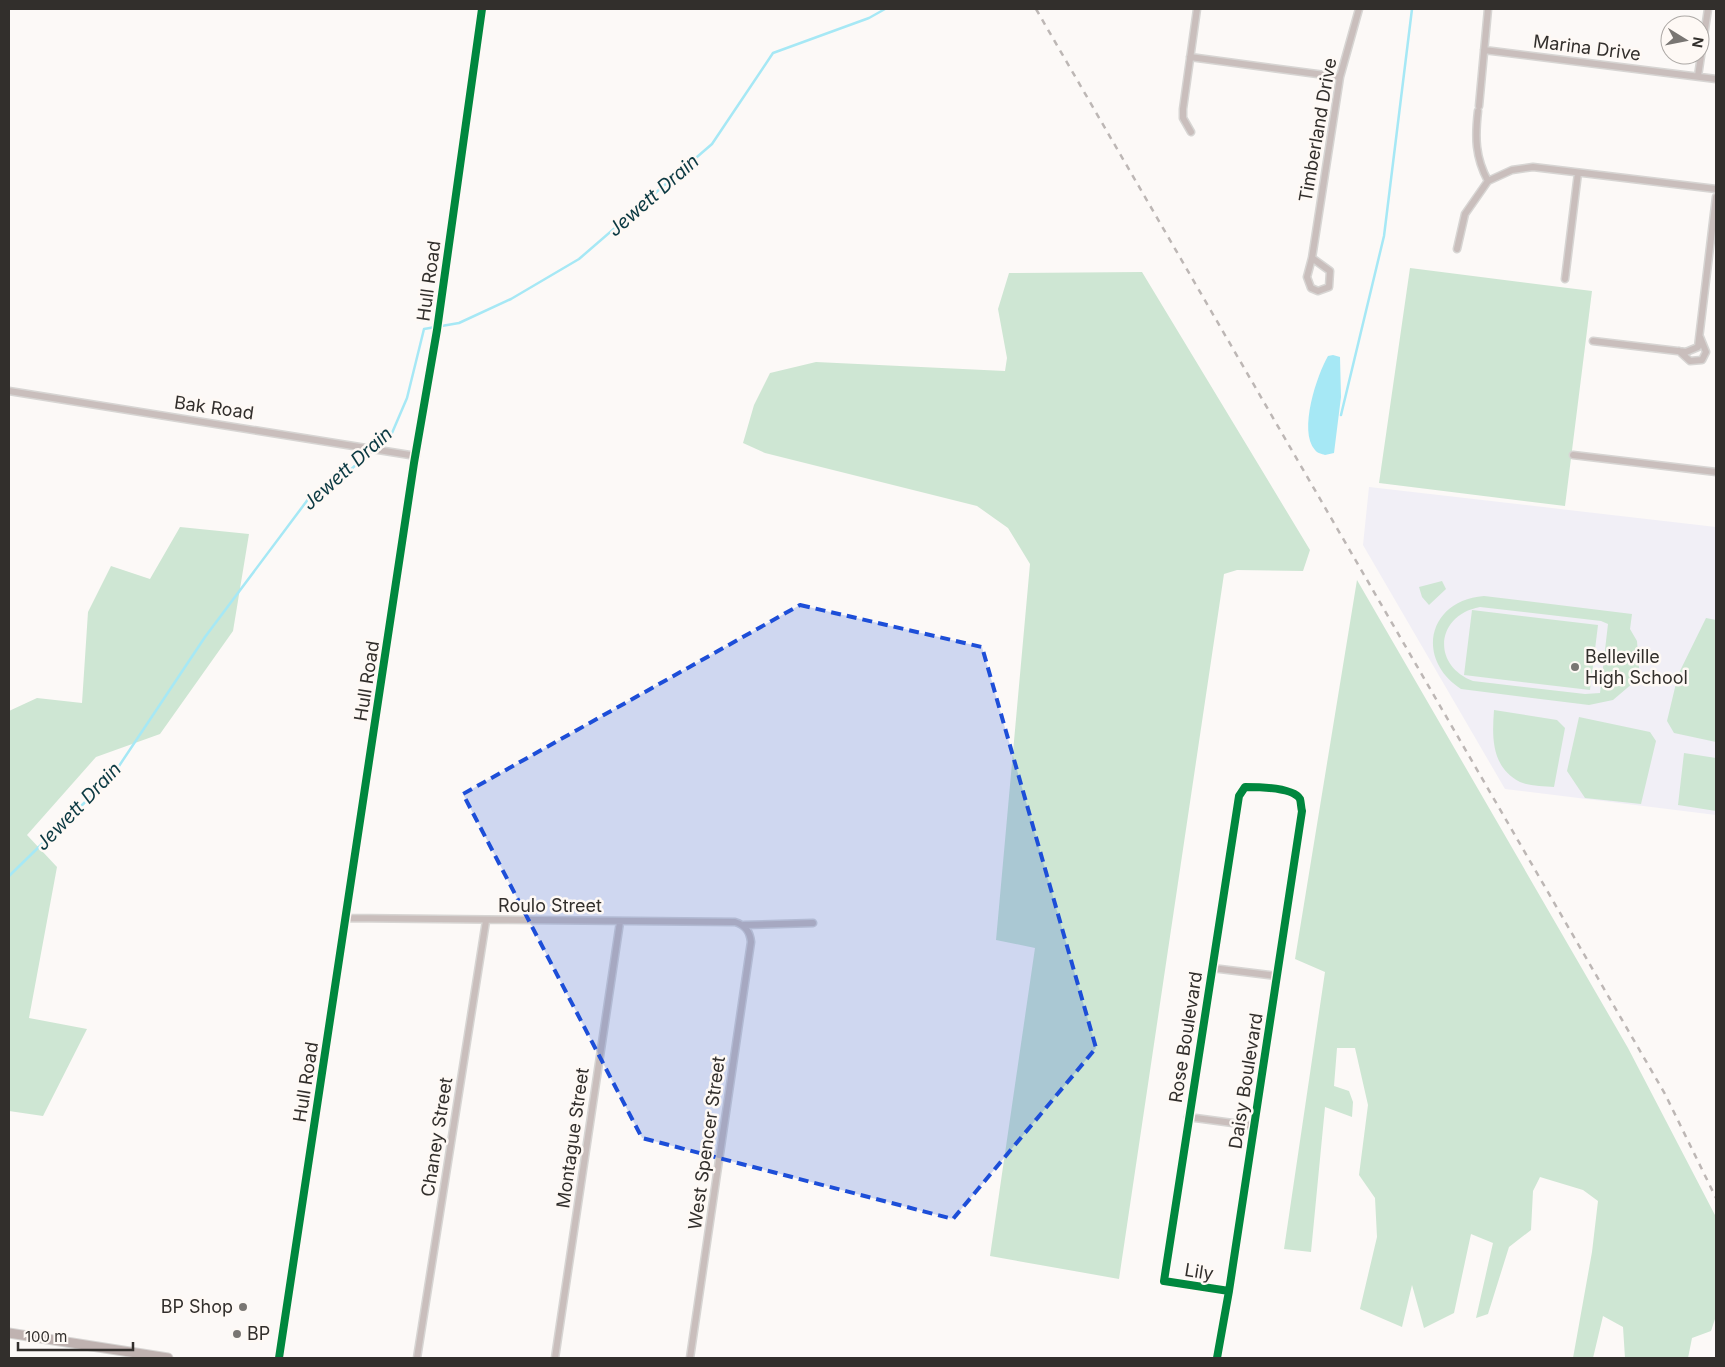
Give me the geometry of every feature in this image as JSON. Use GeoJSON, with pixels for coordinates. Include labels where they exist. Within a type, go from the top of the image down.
{"type":"FeatureCollection","features":[{"type":"Feature","properties":{"kind":"street","name":"Hull Road"},"geometry":{"type":"LineString","coordinates":[[279,1358],[416,456],[437,330],[482,9]]}},
{"type":"Feature","properties":{"kind":"street"},"geometry":{"type":"LineString","coordinates":[[1191,132],[1183,118],[1197,9]]}},
{"type":"Feature","properties":{"kind":"street","name":"Timberland Drive"},"geometry":{"type":"LineString","coordinates":[[1312,258],[1330,271],[1329,287],[1318,291],[1311,288],[1307,277],[1312,258],[1340,77],[1359,9]]}},
{"type":"Feature","properties":{"kind":"street"},"geometry":{"type":"LineString","coordinates":[[1488,9],[1476,133],[1476,151],[1488,181]]}},
{"type":"Feature","properties":{"kind":"street"},"geometry":{"type":"LineString","coordinates":[[1698,76],[1708,9]]}},
{"type":"Feature","properties":{"kind":"street","name":"Marina Drive"},"geometry":{"type":"LineString","coordinates":[[1484,50],[1716,79]]}},
{"type":"Feature","properties":{"kind":"street"},"geometry":{"type":"LineString","coordinates":[[1190,57],[1340,77]]}},
{"type":"Feature","properties":{"kind":"street"},"geometry":{"type":"LineString","coordinates":[[1457,249],[1465,214],[1488,181],[1520,168],[1533,167],[1716,189]]}},
{"type":"Feature","properties":{"kind":"street"},"geometry":{"type":"LineString","coordinates":[[1565,279],[1578,173]]}},
{"type":"Feature","properties":{"kind":"street"},"geometry":{"type":"LineString","coordinates":[[1593,340],[1690,352],[1698,347],[1716,198]]}},
{"type":"Feature","properties":{"kind":"street"},"geometry":{"type":"LineString","coordinates":[[1678,351],[1690,361],[1702,360],[1706,352],[1700,337]]}},
{"type":"Feature","properties":{"kind":"street","name":"Bak Road"},"geometry":{"type":"LineString","coordinates":[[9,391],[416,456]]}},
{"type":"Feature","properties":{"kind":"street"},"geometry":{"type":"LineString","coordinates":[[1572,455],[1716,472]]}},
{"type":"Feature","properties":{"kind":"street","name":"Daisy Boulevard"},"geometry":{"type":"LineString","coordinates":[[1217,1358],[1278,976],[1301,808],[1300,800],[1296,795],[1284,791],[1261,787],[1245,788],[1238,796]]}},
{"type":"Feature","properties":{"kind":"street","name":"Rose Boulevard"},"geometry":{"type":"LineString","coordinates":[[1164,1282],[1238,796]]}},
{"type":"Feature","properties":{"kind":"street","name":"Roulo Street"},"geometry":{"type":"LineString","coordinates":[[346,918],[486,921],[735,922],[744,925],[813,923]]}},
{"type":"Feature","properties":{"kind":"street","name":"Chaney Street"},"geometry":{"type":"LineString","coordinates":[[417,1358],[486,921]]}},
{"type":"Feature","properties":{"kind":"street","name":"Montague Street"},"geometry":{"type":"LineString","coordinates":[[555,1358],[620,922]]}},
{"type":"Feature","properties":{"kind":"street","name":"West Spencer Street"},"geometry":{"type":"LineString","coordinates":[[690,1358],[751,942],[749,933],[744,925]]}},
{"type":"Feature","properties":{"kind":"street"},"geometry":{"type":"LineString","coordinates":[[1212,968],[1278,976]]}},
{"type":"Feature","properties":{"kind":"street"},"geometry":{"type":"LineString","coordinates":[[1188,1117],[1255,1126]]}},
{"type":"Feature","properties":{"kind":"street","name":"Lily"},"geometry":{"type":"LineString","coordinates":[[1164,1282],[1229,1291]]}},
{"type":"Feature","properties":{"kind":"street"},"geometry":{"type":"LineString","coordinates":[[9,1333],[168,1358]]}},
{"type":"Feature","properties":{"kind":"highlighted area"},"geometry":{"type":"Polygon","coordinates":[[[800,605],[982,647],[1096,1048],[953,1219],[642,1138],[463,794],[800,605]]]}},
{"type":"Feature","properties":{"kind":"shaded area","name":"Belleville High School"},"geometry":{"type":"Polygon","coordinates":[[[1369,487],[1716,527],[1716,815],[1505,789],[1363,545],[1369,487]]]}},
{"type":"Feature","properties":{"kind":"green space"},"geometry":{"type":"Polygon","coordinates":[[[1410,268],[1592,291],[1565,506],[1379,483],[1410,268]]]}},
{"type":"Feature","properties":{"kind":"green space"},"geometry":{"type":"Polygon","coordinates":[[[1142,272],[1310,550],[1303,571],[1237,570],[1224,574],[1119,1279],[990,1256],[1035,948],[996,940],[1030,564],[1008,528],[977,506],[765,453],[743,443],[754,405],[770,373],[816,362],[1005,371],[1007,358],[998,309],[1009,273],[1142,272]]]}},
{"type":"Feature","properties":{"kind":"green space"},"geometry":{"type":"Polygon","coordinates":[[[180,527],[249,534],[233,631],[160,734],[96,757],[27,835],[57,867],[29,1018],[87,1029],[43,1116],[9,1111],[9,711],[37,698],[82,703],[88,612],[111,566],[150,579],[180,527]]]}},
{"type":"Feature","properties":{"kind":"green space"},"geometry":{"type":"Polygon","coordinates":[[[1357,580],[1628,1048],[1716,1217],[1716,1316],[1711,1331],[1692,1338],[1688,1358],[1625,1358],[1623,1327],[1603,1316],[1593,1358],[1573,1358],[1592,1252],[1598,1201],[1583,1190],[1540,1177],[1533,1191],[1531,1230],[1509,1247],[1488,1314],[1476,1318],[1493,1243],[1471,1234],[1454,1313],[1424,1328],[1412,1285],[1402,1327],[1360,1309],[1377,1237],[1375,1198],[1359,1175],[1368,1105],[1355,1048],[1337,1048],[1334,1086],[1349,1091],[1353,1102],[1352,1117],[1325,1107],[1311,1252],[1284,1249],[1325,972],[1295,959],[1357,580]]]}},
{"type":"Feature","properties":{"kind":"green space"},"geometry":{"type":"Polygon","coordinates":[[[1442,581],[1446,589],[1429,605],[1422,597],[1419,587],[1442,581]]]}},
{"type":"Feature","properties":{"kind":"green space"},"geometry":{"type":"Polygon","coordinates":[[[1484,596],[1632,614],[1630,629],[1637,641],[1639,668],[1633,683],[1613,700],[1589,705],[1461,689],[1446,676],[1437,662],[1433,647],[1434,632],[1440,619],[1451,608],[1465,600],[1484,596]],[[1480,607],[1465,612],[1454,620],[1447,630],[1444,641],[1445,653],[1450,664],[1459,674],[1473,681],[1585,694],[1600,693],[1608,624],[1601,621],[1480,607]]]}},
{"type":"Feature","properties":{"kind":"green space"},"geometry":{"type":"Polygon","coordinates":[[[1472,610],[1598,625],[1590,690],[1464,675],[1472,610]]]}},
{"type":"Feature","properties":{"kind":"green space"},"geometry":{"type":"Polygon","coordinates":[[[1706,618],[1716,620],[1716,742],[1674,733],[1667,721],[1678,675],[1706,618]]]}},
{"type":"Feature","properties":{"kind":"green space"},"geometry":{"type":"Polygon","coordinates":[[[1494,710],[1557,720],[1565,728],[1554,787],[1520,782],[1510,776],[1503,768],[1495,751],[1493,731],[1494,710]]]}},
{"type":"Feature","properties":{"kind":"green space"},"geometry":{"type":"Polygon","coordinates":[[[1579,717],[1650,732],[1656,741],[1641,804],[1585,798],[1567,771],[1579,717]]]}},
{"type":"Feature","properties":{"kind":"green space"},"geometry":{"type":"Polygon","coordinates":[[[1684,753],[1716,758],[1716,811],[1678,805],[1684,753]]]}},
{"type":"Feature","properties":{"kind":"water"},"geometry":{"type":"Polygon","coordinates":[[[1328,356],[1340,357],[1341,397],[1334,453],[1325,455],[1316,451],[1310,441],[1308,430],[1309,417],[1319,376],[1328,356]]]}},
{"type":"Feature","properties":{"kind":"waterway","name":"Jewett Drain"},"geometry":{"type":"LineString","coordinates":[[375,448],[392,433],[407,398],[424,329],[459,323],[511,299],[579,259],[712,144],[773,53],[869,18],[885,9]]}},
{"type":"Feature","properties":{"kind":"waterway"},"geometry":{"type":"LineString","coordinates":[[1341,415],[1384,236],[1412,9]]}},
{"type":"Feature","properties":{"kind":"waterway","name":"Jewett Drain"},"geometry":{"type":"LineString","coordinates":[[9,876],[113,775],[205,637],[309,498],[346,474],[371,451]]}},
{"type":"Feature","properties":{"kind":"railway"},"geometry":{"type":"LineString","coordinates":[[1036,9],[1665,1094],[1716,1198]]}},
{"type":"Feature","properties":{"kind":"cycle path"},"geometry":{"type":"LineString","coordinates":[[279,1358],[414,463],[437,330],[482,9]]}},
{"type":"Feature","properties":{"kind":"cycle path"},"geometry":{"type":"LineString","coordinates":[[1217,1358],[1229,1291],[1302,811],[1300,799],[1296,795],[1283,790],[1266,788],[1245,787],[1239,796],[1164,1281],[1229,1291]]}},
{"type":"Feature","properties":{"kind":"place","name":"Belleville High School"},"geometry":{"type":"Point","coordinates":[1575,667]}},
{"type":"Feature","properties":{"kind":"place","name":"BP Shop"},"geometry":{"type":"Point","coordinates":[243,1307]}},
{"type":"Feature","properties":{"kind":"place","name":"BP"},"geometry":{"type":"Point","coordinates":[237,1334]}}]}
